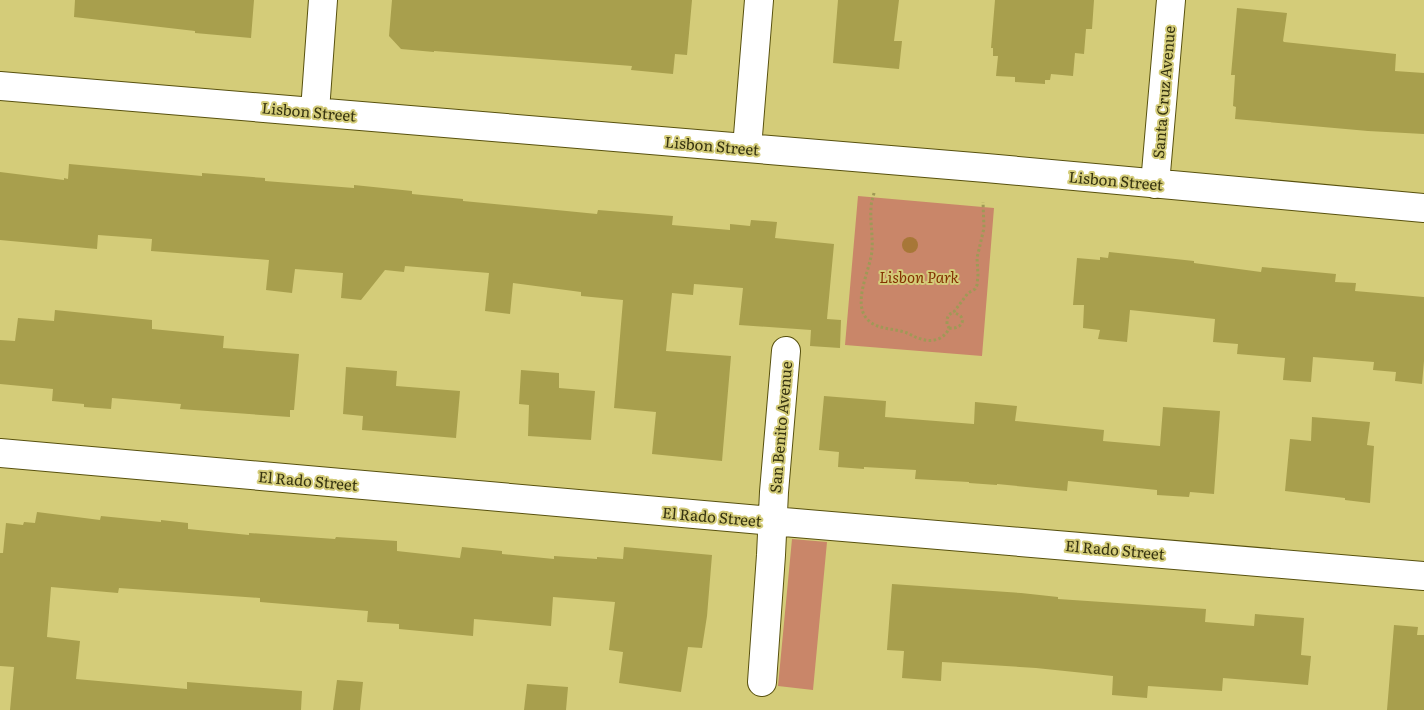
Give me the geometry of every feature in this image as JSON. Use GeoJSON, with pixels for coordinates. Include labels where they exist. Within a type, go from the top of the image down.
{"type":"FeatureCollection","features":[{"type":"Feature","properties":{"kind":"street"},"geometry":{"type":"LineString","coordinates":[[315,111],[323,0]]}},
{"type":"Feature","properties":{"kind":"street"},"geometry":{"type":"LineString","coordinates":[[747,148],[759,0]]}},
{"type":"Feature","properties":{"kind":"street","name":"Santa Cruz Avenue"},"geometry":{"type":"LineString","coordinates":[[1155,184],[1171,0]]}},
{"type":"Feature","properties":{"kind":"street","name":"Lisbon Street"},"geometry":{"type":"LineString","coordinates":[[0,86],[986,168],[1424,208]]}},
{"type":"Feature","properties":{"kind":"street","name":"San Benito Avenue"},"geometry":{"type":"LineString","coordinates":[[762,682],[772,521],[786,351]]}},
{"type":"Feature","properties":{"kind":"street","name":"El Rado Street"},"geometry":{"type":"LineString","coordinates":[[0,453],[1424,576]]}},
{"type":"Feature","properties":{"kind":"path"},"geometry":{"type":"LineString","coordinates":[[874,193],[870,209],[872,252],[862,288],[863,311],[866,319],[882,328],[909,333],[926,341],[936,340],[948,333],[949,328],[946,320],[950,313],[977,285],[977,258],[984,228],[983,202]]}},
{"type":"Feature","properties":{"kind":"path"},"geometry":{"type":"LineString","coordinates":[[949,328],[956,328],[963,323],[963,318],[960,314],[953,312]]}},
{"type":"Feature","properties":{"kind":"green space","name":"Lisbon Park"},"geometry":{"type":"Polygon","coordinates":[[[858,196],[994,208],[982,356],[845,345],[858,196]]]}},
{"type":"Feature","properties":{"kind":"green space"},"geometry":{"type":"Polygon","coordinates":[[[792,539],[827,542],[813,690],[778,686],[792,539]]]}},
{"type":"Feature","properties":{"kind":"building"},"geometry":{"type":"Polygon","coordinates":[[[75,0],[254,0],[251,38],[195,33],[195,31],[74,17],[75,0]]]}},
{"type":"Feature","properties":{"kind":"building"},"geometry":{"type":"Polygon","coordinates":[[[392,0],[692,0],[687,55],[675,54],[673,74],[631,70],[632,66],[401,49],[389,36],[392,0]]]}},
{"type":"Feature","properties":{"kind":"building"},"geometry":{"type":"Polygon","coordinates":[[[838,0],[899,0],[894,41],[902,41],[899,69],[833,63],[838,0]]]}},
{"type":"Feature","properties":{"kind":"building"},"geometry":{"type":"Polygon","coordinates":[[[995,0],[1094,0],[1092,29],[1086,29],[1084,54],[1075,53],[1073,76],[1051,74],[1050,80],[1045,80],[1045,84],[1015,82],[1015,77],[996,76],[998,56],[993,56],[993,48],[991,48],[995,0]]]}},
{"type":"Feature","properties":{"kind":"building"},"geometry":{"type":"Polygon","coordinates":[[[1237,8],[1287,13],[1284,42],[1396,54],[1395,71],[1424,73],[1424,134],[1235,119],[1236,107],[1233,106],[1235,75],[1231,75],[1237,8]]]}},
{"type":"Feature","properties":{"kind":"building"},"geometry":{"type":"Polygon","coordinates":[[[69,164],[202,176],[202,173],[265,178],[265,181],[354,188],[354,185],[412,191],[412,194],[463,199],[463,201],[597,214],[598,210],[673,216],[672,225],[730,230],[730,224],[750,226],[751,220],[777,222],[775,238],[834,244],[827,319],[841,320],[840,348],[810,346],[811,330],[739,325],[743,288],[694,284],[693,295],[672,293],[666,351],[731,356],[722,461],[652,454],[656,412],[614,408],[623,300],[581,296],[581,292],[513,283],[510,314],[485,311],[489,273],[405,266],[404,272],[385,270],[361,300],[341,298],[343,273],[295,269],[292,293],[266,290],[269,260],[151,251],[152,239],[98,235],[97,249],[0,240],[0,172],[64,180],[64,178],[68,179],[69,164]]]}},
{"type":"Feature","properties":{"kind":"building"},"geometry":{"type":"Polygon","coordinates":[[[1109,252],[1194,261],[1194,263],[1261,272],[1262,267],[1336,274],[1335,282],[1356,283],[1355,291],[1424,297],[1422,384],[1395,381],[1396,372],[1373,370],[1374,362],[1313,357],[1311,382],[1283,380],[1285,358],[1237,354],[1238,344],[1213,342],[1215,319],[1130,310],[1127,342],[1098,339],[1100,330],[1083,328],[1084,305],[1073,305],[1077,258],[1100,260],[1100,257],[1108,258],[1109,252]]]}},
{"type":"Feature","properties":{"kind":"building"},"geometry":{"type":"Polygon","coordinates":[[[55,310],[152,320],[152,329],[224,336],[223,348],[299,354],[294,410],[290,410],[290,417],[180,409],[181,404],[112,398],[111,409],[84,407],[84,404],[52,401],[53,389],[0,384],[0,340],[15,341],[18,318],[54,321],[55,310]]]}},
{"type":"Feature","properties":{"kind":"building"},"geometry":{"type":"Polygon","coordinates":[[[346,367],[397,371],[396,386],[460,391],[456,438],[362,430],[363,416],[343,414],[346,367]]]}},
{"type":"Feature","properties":{"kind":"building"},"geometry":{"type":"Polygon","coordinates":[[[521,370],[559,373],[559,388],[595,391],[591,440],[528,436],[529,405],[519,404],[521,370]]]}},
{"type":"Feature","properties":{"kind":"building"},"geometry":{"type":"Polygon","coordinates":[[[824,396],[886,401],[885,417],[974,424],[975,402],[1017,406],[1015,421],[1104,430],[1103,441],[1160,446],[1163,407],[1220,411],[1214,494],[1190,492],[1189,497],[1157,495],[1157,490],[1068,481],[1067,491],[915,479],[916,470],[838,467],[839,452],[819,450],[824,396]]]}},
{"type":"Feature","properties":{"kind":"building"},"geometry":{"type":"Polygon","coordinates":[[[1312,417],[1370,422],[1367,445],[1374,446],[1370,503],[1285,491],[1290,439],[1311,441],[1312,417]]]}},
{"type":"Feature","properties":{"kind":"building"},"geometry":{"type":"Polygon","coordinates":[[[37,512],[100,520],[101,516],[161,522],[161,520],[188,523],[188,529],[249,535],[249,533],[397,541],[397,551],[460,558],[462,547],[502,551],[502,554],[554,559],[554,556],[623,559],[624,547],[712,555],[707,616],[702,648],[688,647],[681,692],[619,683],[623,652],[609,650],[615,602],[553,597],[551,626],[474,619],[473,636],[399,629],[399,624],[367,622],[368,611],[260,602],[260,598],[119,588],[118,593],[51,587],[47,637],[80,641],[76,679],[187,689],[187,682],[302,691],[301,710],[10,710],[14,667],[0,666],[0,553],[3,553],[6,523],[23,525],[24,522],[35,523],[37,512]]]}},
{"type":"Feature","properties":{"kind":"building"},"geometry":{"type":"Polygon","coordinates":[[[892,584],[1021,593],[1058,597],[1058,599],[1206,609],[1205,622],[1254,626],[1255,614],[1304,618],[1301,655],[1311,656],[1308,685],[1223,678],[1222,691],[1148,686],[1147,698],[1112,695],[1113,676],[1036,668],[942,662],[941,681],[902,678],[904,651],[887,650],[892,584]]]}},
{"type":"Feature","properties":{"kind":"building"},"geometry":{"type":"Polygon","coordinates":[[[1394,625],[1418,627],[1417,635],[1424,635],[1424,710],[1387,710],[1394,625]]]}},
{"type":"Feature","properties":{"kind":"building"},"geometry":{"type":"Polygon","coordinates":[[[337,680],[363,682],[360,710],[333,710],[337,680]]]}},
{"type":"Feature","properties":{"kind":"building"},"geometry":{"type":"Polygon","coordinates":[[[527,684],[568,687],[566,710],[524,710],[527,684]]]}}]}
